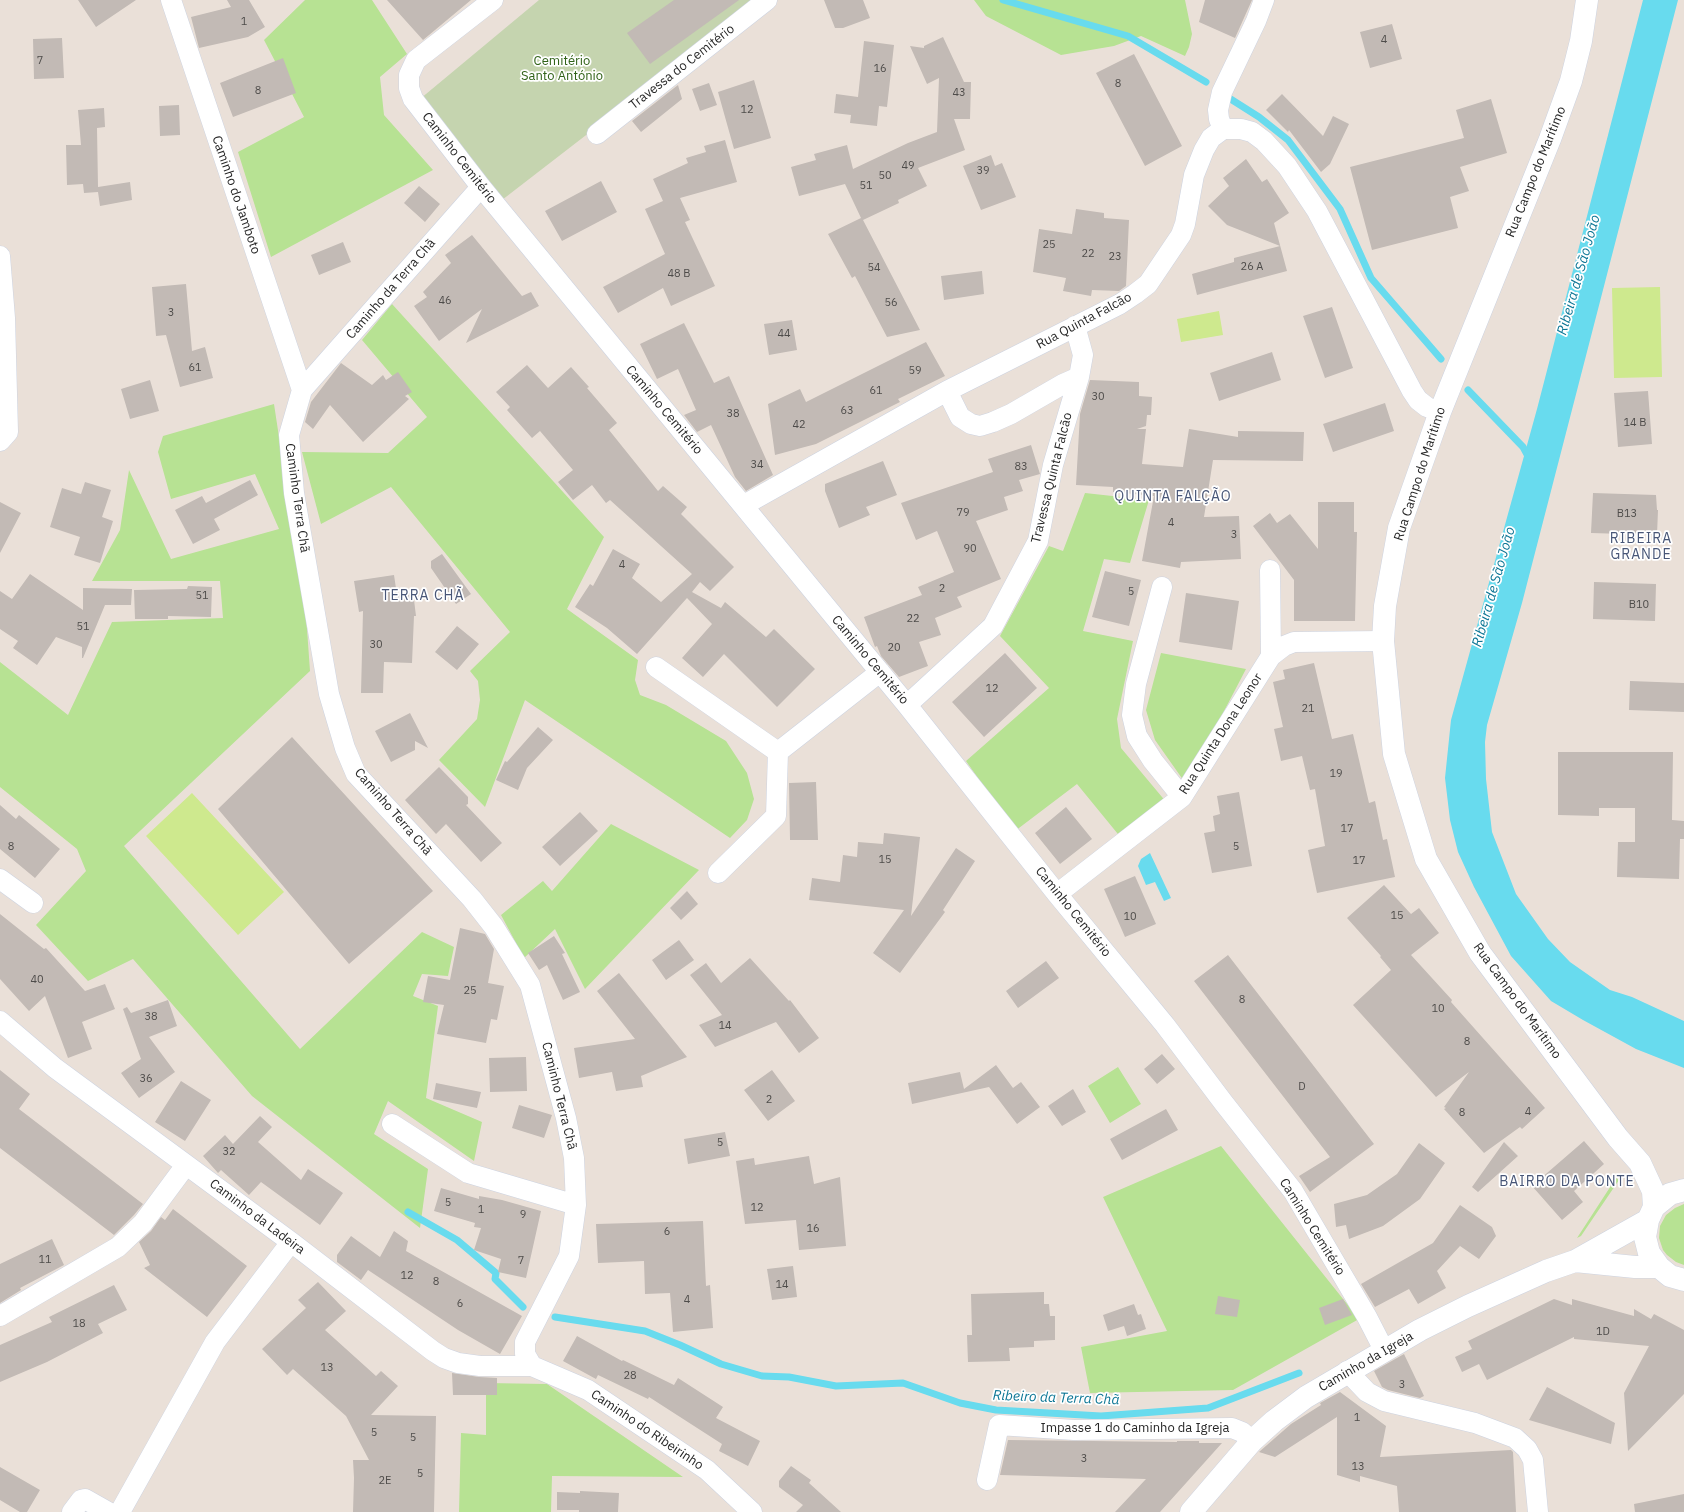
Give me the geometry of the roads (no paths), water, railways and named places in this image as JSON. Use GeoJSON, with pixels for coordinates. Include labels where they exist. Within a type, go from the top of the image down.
{"type":"FeatureCollection","features":[{"type":"Feature","properties":{"kind":"main road","name":"Rua Campo do Marítimo"},"geometry":{"type":"LineString","coordinates":[[1587,0],[1581,41],[1569,88],[1550,139],[1440,412],[1399,528],[1385,606],[1383,641],[1394,754],[1426,859],[1480,954],[1614,1132],[1640,1163],[1653,1191],[1651,1213],[1645,1237],[1649,1253],[1659,1267]]}},
{"type":"Feature","properties":{"kind":"main road","name":"Rua Campo do Marítimo"},"geometry":{"type":"LineString","coordinates":[[1640,1163],[1668,1181],[1684,1187]]}},
{"type":"Feature","properties":{"kind":"main road","name":"Caminho da Igreja"},"geometry":{"type":"LineString","coordinates":[[1191,1512],[1252,1441],[1279,1417],[1306,1397],[1384,1350],[1468,1306],[1546,1271],[1575,1261],[1651,1213],[1670,1194],[1684,1190]]}},
{"type":"Feature","properties":{"kind":"main road","name":"Caminho da Igreja"},"geometry":{"type":"LineString","coordinates":[[1575,1261],[1636,1267],[1659,1267]]}},
{"type":"Feature","properties":{"kind":"main road"},"geometry":{"type":"LineString","coordinates":[[1659,1267],[1670,1276],[1684,1280]]}},
{"type":"Feature","properties":{"kind":"street","name":"Caminho do Jamboto"},"geometry":{"type":"LineString","coordinates":[[171,0],[302,390]]}},
{"type":"Feature","properties":{"kind":"street","name":"Caminho Cemitério"},"geometry":{"type":"LineString","coordinates":[[493,0],[416,60],[409,75],[409,88],[413,99],[481,187],[676,426],[744,505],[907,705],[1057,894],[1165,1025],[1222,1102],[1293,1191],[1367,1317],[1384,1350]]}},
{"type":"Feature","properties":{"kind":"street","name":"Travessa do Cemitério"},"geometry":{"type":"LineString","coordinates":[[597,134],[767,0]]}},
{"type":"Feature","properties":{"kind":"street"},"geometry":{"type":"LineString","coordinates":[[1264,0],[1256,22],[1222,92],[1218,110],[1219,119],[1223,129],[1241,129],[1252,132],[1264,141],[1287,166],[1317,211],[1412,391],[1418,400],[1427,407],[1440,412]]}},
{"type":"Feature","properties":{"kind":"street","name":"Rua Quinta Falcão"},"geometry":{"type":"LineString","coordinates":[[744,505],[947,391],[1120,304],[1148,284],[1181,234],[1185,224],[1194,175],[1204,150],[1211,138],[1223,129]]}},
{"type":"Feature","properties":{"kind":"street","name":"Caminho da Terra Chã"},"geometry":{"type":"LineString","coordinates":[[302,390],[481,187]]}},
{"type":"Feature","properties":{"kind":"street"},"geometry":{"type":"LineString","coordinates":[[0,256],[8,432],[0,441]]}},
{"type":"Feature","properties":{"kind":"street","name":"Travessa Quinta Falcão"},"geometry":{"type":"LineString","coordinates":[[907,705],[993,626],[1038,541],[1053,465],[1079,377],[1083,355],[1075,326]]}},
{"type":"Feature","properties":{"kind":"street"},"geometry":{"type":"LineString","coordinates":[[947,391],[960,417],[970,424],[980,426],[1011,414],[1063,384],[1079,377]]}},
{"type":"Feature","properties":{"kind":"street","name":"Caminho Terra Chã"},"geometry":{"type":"LineString","coordinates":[[302,390],[289,435],[294,493],[329,694],[345,748],[356,774],[481,910],[494,927],[530,985],[569,1131],[574,1158],[576,1205],[569,1256],[525,1342],[525,1354],[532,1366]]}},
{"type":"Feature","properties":{"kind":"street"},"geometry":{"type":"LineString","coordinates":[[1270,570],[1271,656]]}},
{"type":"Feature","properties":{"kind":"street"},"geometry":{"type":"LineString","coordinates":[[1162,587],[1136,684],[1132,715],[1137,736],[1182,797]]}},
{"type":"Feature","properties":{"kind":"street","name":"Rua Quinta Dona Leonor"},"geometry":{"type":"LineString","coordinates":[[1057,894],[1182,797],[1271,656],[1284,646],[1294,642],[1383,641]]}},
{"type":"Feature","properties":{"kind":"street"},"geometry":{"type":"LineString","coordinates":[[656,667],[778,752]]}},
{"type":"Feature","properties":{"kind":"street"},"geometry":{"type":"LineString","coordinates":[[778,752],[880,672]]}},
{"type":"Feature","properties":{"kind":"street"},"geometry":{"type":"LineString","coordinates":[[718,873],[776,816],[778,752]]}},
{"type":"Feature","properties":{"kind":"street"},"geometry":{"type":"LineString","coordinates":[[0,879],[33,903]]}},
{"type":"Feature","properties":{"kind":"street","name":"Caminho da Ladeira"},"geometry":{"type":"LineString","coordinates":[[0,1021],[55,1068],[291,1242],[444,1358],[458,1363],[480,1366],[532,1366]]}},
{"type":"Feature","properties":{"kind":"street"},"geometry":{"type":"LineString","coordinates":[[392,1124],[468,1173],[576,1205]]}},
{"type":"Feature","properties":{"kind":"street"},"geometry":{"type":"LineString","coordinates":[[0,1316],[118,1247],[143,1223],[186,1165]]}},
{"type":"Feature","properties":{"kind":"street"},"geometry":{"type":"LineString","coordinates":[[120,1512],[215,1342],[291,1242]]}},
{"type":"Feature","properties":{"kind":"street","name":"Caminho do Ribeirinho"},"geometry":{"type":"LineString","coordinates":[[532,1366],[588,1390],[632,1419],[707,1470],[752,1512]]}},
{"type":"Feature","properties":{"kind":"street"},"geometry":{"type":"LineString","coordinates":[[1347,1371],[1367,1392],[1384,1401],[1475,1423],[1515,1438],[1523,1445],[1531,1456],[1536,1484],[1538,1512]]}},
{"type":"Feature","properties":{"kind":"street","name":"Impasse 1 do Caminho da Igreja"},"geometry":{"type":"LineString","coordinates":[[987,1480],[999,1425],[1074,1430],[1232,1428],[1242,1432],[1252,1441]]}},
{"type":"Feature","properties":{"kind":"street"},"geometry":{"type":"LineString","coordinates":[[72,1512],[81,1500],[85,1500],[108,1512]]}},
{"type":"Feature","properties":{"kind":"water","name":"Ribeira de São João"},"geometry":{"type":"Polygon","coordinates":[[[1643,0],[1678,0],[1522,603],[1487,725],[1485,742],[1486,779],[1492,832],[1516,894],[1548,939],[1570,962],[1610,990],[1632,997],[1684,1021],[1684,1068],[1636,1049],[1551,1001],[1511,956],[1474,887],[1458,852],[1450,820],[1445,778],[1451,720],[1537,409],[1643,0]]]}},
{"type":"Feature","properties":{"kind":"water"},"geometry":{"type":"Polygon","coordinates":[[[1150,853],[1171,898],[1164,901],[1155,882],[1146,885],[1138,866],[1141,859],[1150,853]]]}},
{"type":"Feature","properties":{"kind":"waterway"},"geometry":{"type":"LineString","coordinates":[[1003,0],[1128,36],[1206,82]]}},
{"type":"Feature","properties":{"kind":"waterway"},"geometry":{"type":"LineString","coordinates":[[1229,98],[1259,117],[1288,140],[1340,209],[1371,278],[1441,359]]}},
{"type":"Feature","properties":{"kind":"waterway"},"geometry":{"type":"LineString","coordinates":[[1468,390],[1523,447],[1529,458]]}},
{"type":"Feature","properties":{"kind":"waterway","name":"Ribeiro da Terra Chã"},"geometry":{"type":"LineString","coordinates":[[408,1212],[457,1240],[496,1273],[495,1279],[523,1307]]}},
{"type":"Feature","properties":{"kind":"waterway","name":"Ribeiro da Terra Chã"},"geometry":{"type":"LineString","coordinates":[[555,1317],[645,1331],[721,1364],[762,1376],[789,1377],[836,1386],[903,1383],[960,1403],[996,1410],[1101,1416],[1208,1408],[1299,1373]]}},
{"type":"Feature","properties":{"kind":"district","name":"QUINTA FALÇÃO"},"geometry":{"type":"Point","coordinates":[1173,497]}},
{"type":"Feature","properties":{"kind":"district","name":"RIBEIRA GRANDE"},"geometry":{"type":"Point","coordinates":[1641,548]}},
{"type":"Feature","properties":{"kind":"district","name":"TERRA CHÃ"},"geometry":{"type":"Point","coordinates":[423,596]}},
{"type":"Feature","properties":{"kind":"district","name":"BAIRRO DA PONTE"},"geometry":{"type":"Point","coordinates":[1567,1182]}},
{"type":"Feature","properties":{"kind":"park label","name":"Cemitério Santo António"},"geometry":{"type":"Point","coordinates":[562,68]}}]}
